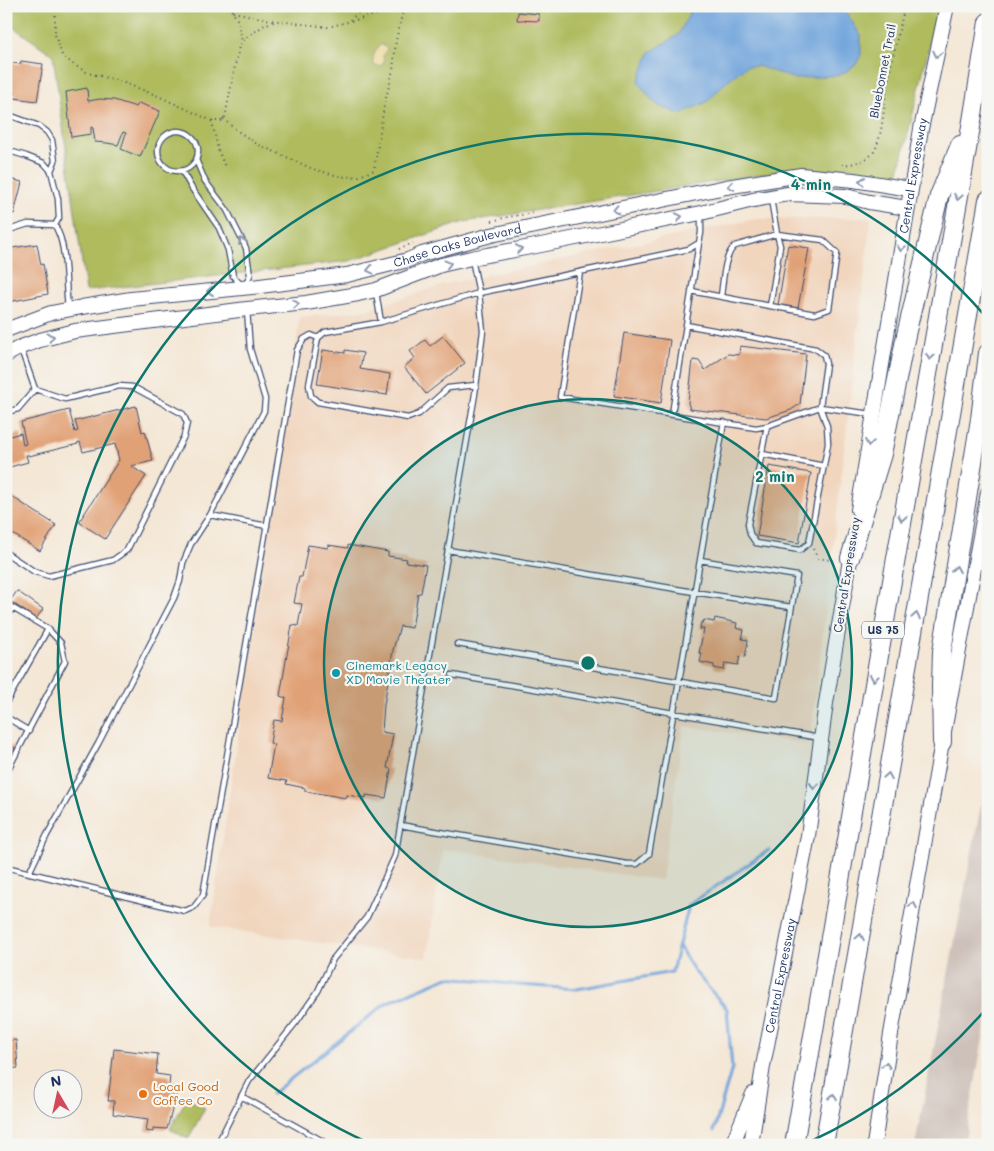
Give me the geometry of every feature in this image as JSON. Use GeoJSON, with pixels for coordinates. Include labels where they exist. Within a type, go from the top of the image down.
{"type":"FeatureCollection","features":[{"type":"Feature","properties":{"kind":"highway","name":"US 75"},"geometry":{"type":"LineString","coordinates":[[794,1145],[988,22]]}},
{"type":"Feature","properties":{"kind":"highway"},"geometry":{"type":"LineString","coordinates":[[843,559],[882,454],[906,335],[939,196],[973,115]]}},
{"type":"Feature","properties":{"kind":"highway","name":"US 75"},"geometry":{"type":"LineString","coordinates":[[824,1145],[987,210]]}},
{"type":"Feature","properties":{"kind":"highway"},"geometry":{"type":"LineString","coordinates":[[942,742],[942,651],[980,419],[988,353]]}},
{"type":"Feature","properties":{"kind":"street","name":"Central Expressway"},"geometry":{"type":"LineString","coordinates":[[751,1145],[763,1066],[808,836],[843,559],[874,414],[920,129],[948,6]]}},
{"type":"Feature","properties":{"kind":"street","name":"Chase Oaks Boulevard"},"geometry":{"type":"LineString","coordinates":[[10,329],[51,313],[131,300],[347,275],[408,260],[422,254],[491,235],[726,187],[801,175],[854,180],[910,189]]}},
{"type":"Feature","properties":{"kind":"street"},"geometry":{"type":"LineString","coordinates":[[698,193],[700,213]]}},
{"type":"Feature","properties":{"kind":"street","name":"Chase Oaks Boulevard"},"geometry":{"type":"LineString","coordinates":[[6,355],[20,347],[40,340],[75,331],[306,303],[358,294],[376,290],[441,265],[471,258],[788,194],[846,196],[907,208]]}},
{"type":"Feature","properties":{"kind":"street"},"geometry":{"type":"LineString","coordinates":[[468,242],[471,258]]}},
{"type":"Feature","properties":{"kind":"street"},"geometry":{"type":"LineString","coordinates":[[244,288],[247,309]]}},
{"type":"Feature","properties":{"kind":"street"},"geometry":{"type":"LineString","coordinates":[[10,329],[20,347]]}},
{"type":"Feature","properties":{"kind":"street"},"geometry":{"type":"LineString","coordinates":[[875,1145],[892,1024],[988,493]]}},
{"type":"Feature","properties":{"kind":"street"},"geometry":{"type":"LineString","coordinates":[[732,1145],[763,1066]]}},
{"type":"Feature","properties":{"kind":"lane"},"geometry":{"type":"LineString","coordinates":[[6,114],[38,126],[47,132],[52,140],[54,151],[55,161],[51,171]]}},
{"type":"Feature","properties":{"kind":"lane"},"geometry":{"type":"LineString","coordinates":[[174,132],[183,132],[191,136],[196,143],[198,152],[196,160],[190,167],[182,171],[168,168],[162,164],[159,158],[158,150],[163,138],[174,132]]}},
{"type":"Feature","properties":{"kind":"lane"},"geometry":{"type":"LineString","coordinates":[[6,150],[44,163],[51,171],[58,200],[58,218],[55,225],[61,239],[64,257],[69,310]]}},
{"type":"Feature","properties":{"kind":"lane"},"geometry":{"type":"LineString","coordinates":[[182,171],[219,228],[228,250],[233,276],[244,288],[250,275],[246,248],[228,210],[204,181],[196,160]]}},
{"type":"Feature","properties":{"kind":"lane"},"geometry":{"type":"LineString","coordinates":[[770,197],[780,246],[770,306]]}},
{"type":"Feature","properties":{"kind":"lane"},"geometry":{"type":"LineString","coordinates":[[672,414],[701,233],[700,213]]}},
{"type":"Feature","properties":{"kind":"lane"},"geometry":{"type":"LineString","coordinates":[[6,231],[28,224],[55,225]]}},
{"type":"Feature","properties":{"kind":"lane"},"geometry":{"type":"LineString","coordinates":[[691,291],[815,314],[829,309],[837,253],[823,240],[777,234],[745,242],[730,250],[721,296]]}},
{"type":"Feature","properties":{"kind":"lane"},"geometry":{"type":"LineString","coordinates":[[476,385],[448,388],[419,414],[408,418],[318,402],[311,396],[309,385],[318,338],[325,332],[381,322],[479,293],[689,249],[699,243]]}},
{"type":"Feature","properties":{"kind":"lane"},"geometry":{"type":"LineString","coordinates":[[217,1145],[249,1080],[318,991],[333,959],[367,917],[395,856],[476,385],[483,331],[479,293],[471,258]]}},
{"type":"Feature","properties":{"kind":"lane"},"geometry":{"type":"LineString","coordinates":[[580,272],[560,397],[756,428],[767,426],[820,407],[874,414]]}},
{"type":"Feature","properties":{"kind":"lane"},"geometry":{"type":"LineString","coordinates":[[376,290],[381,322]]}},
{"type":"Feature","properties":{"kind":"lane"},"geometry":{"type":"LineString","coordinates":[[30,873],[48,835],[174,598],[180,582],[182,563],[191,544],[210,515],[264,411],[265,399],[250,349],[247,309]]}},
{"type":"Feature","properties":{"kind":"lane"},"geometry":{"type":"LineString","coordinates":[[686,326],[816,349],[824,355],[826,364],[820,407],[827,426],[828,444],[809,543],[800,550],[756,543],[750,534],[748,524],[767,426]]}},
{"type":"Feature","properties":{"kind":"lane"},"geometry":{"type":"LineString","coordinates":[[6,867],[185,911],[194,907],[203,896],[297,350],[304,339],[311,335],[318,338]]}},
{"type":"Feature","properties":{"kind":"lane"},"geometry":{"type":"LineString","coordinates":[[20,347],[35,389]]}},
{"type":"Feature","properties":{"kind":"lane"},"geometry":{"type":"LineString","coordinates":[[6,554],[35,572],[49,576],[113,560],[127,550],[184,436],[186,422],[183,414],[133,387],[119,386],[66,399],[35,389]]}},
{"type":"Feature","properties":{"kind":"lane"},"geometry":{"type":"LineString","coordinates":[[6,412],[18,409],[35,389]]}},
{"type":"Feature","properties":{"kind":"lane"},"geometry":{"type":"LineString","coordinates":[[400,825],[627,864],[637,864],[649,854],[724,422]]}},
{"type":"Feature","properties":{"kind":"lane"},"geometry":{"type":"LineString","coordinates":[[762,454],[824,466]]}},
{"type":"Feature","properties":{"kind":"lane"},"geometry":{"type":"LineString","coordinates":[[210,515],[266,526]]}},
{"type":"Feature","properties":{"kind":"lane"},"geometry":{"type":"LineString","coordinates":[[448,550],[694,592],[792,606]]}},
{"type":"Feature","properties":{"kind":"lane"},"geometry":{"type":"LineString","coordinates":[[457,644],[776,698],[797,576],[700,560]]}},
{"type":"Feature","properties":{"kind":"lane"},"geometry":{"type":"LineString","coordinates":[[6,604],[48,629],[61,643],[65,661],[6,773]]}},
{"type":"Feature","properties":{"kind":"lane"},"geometry":{"type":"LineString","coordinates":[[6,618],[12,608]]}},
{"type":"Feature","properties":{"kind":"lane"},"geometry":{"type":"LineString","coordinates":[[6,703],[48,629]]}},
{"type":"Feature","properties":{"kind":"lane"},"geometry":{"type":"LineString","coordinates":[[452,675],[821,738]]}},
{"type":"Feature","properties":{"kind":"lane"},"geometry":{"type":"LineString","coordinates":[[6,717],[28,731]]}},
{"type":"Feature","properties":{"kind":"lane"},"geometry":{"type":"LineString","coordinates":[[241,1096],[330,1145]]}},
{"type":"Feature","properties":{"kind":"path"},"geometry":{"type":"LineString","coordinates":[[52,6],[55,11],[55,35],[62,55],[74,65],[88,73],[119,81],[158,96],[212,121],[221,121],[225,117],[239,46],[247,37],[266,24],[278,21]]}},
{"type":"Feature","properties":{"kind":"path"},"geometry":{"type":"LineString","coordinates":[[229,6],[238,21],[242,42]]}},
{"type":"Feature","properties":{"kind":"path"},"geometry":{"type":"LineString","coordinates":[[349,21],[366,6]]}},
{"type":"Feature","properties":{"kind":"path"},"geometry":{"type":"LineString","coordinates":[[233,12],[278,21],[328,26],[410,6]]}},
{"type":"Feature","properties":{"kind":"path"},"geometry":{"type":"LineString","coordinates":[[435,6],[457,6]]}},
{"type":"Feature","properties":{"kind":"path","name":"Bluebonnet Trail"},"geometry":{"type":"LineString","coordinates":[[879,140],[887,88],[905,6]]}},
{"type":"Feature","properties":{"kind":"path"},"geometry":{"type":"LineString","coordinates":[[223,119],[257,144],[312,169],[346,177],[360,176],[374,170],[384,106],[393,70],[396,40],[404,8]]}},
{"type":"Feature","properties":{"kind":"path"},"geometry":{"type":"LineString","coordinates":[[212,121],[221,161],[225,166]]}},
{"type":"Feature","properties":{"kind":"path"},"geometry":{"type":"LineString","coordinates":[[809,543],[818,558],[843,559]]}},
{"type":"Feature","properties":{"kind":"shaded area"},"geometry":{"type":"Polygon","coordinates":[[[871,218],[810,744],[684,726],[662,880],[443,849],[427,958],[210,927],[300,317],[367,310],[450,283],[756,219],[871,218]]]}},
{"type":"Feature","properties":{"kind":"shaded area"},"geometry":{"type":"Polygon","coordinates":[[[988,769],[988,1010],[964,1145],[915,1145],[988,769]]]}},
{"type":"Feature","properties":{"kind":"green space"},"geometry":{"type":"Polygon","coordinates":[[[6,6],[939,6],[897,179],[801,168],[464,222],[349,261],[86,291],[53,55],[6,22],[6,6]]]}},
{"type":"Feature","properties":{"kind":"green space"},"geometry":{"type":"Polygon","coordinates":[[[187,1098],[205,1108],[188,1139],[170,1129],[187,1098]]]}},
{"type":"Feature","properties":{"kind":"sand"},"geometry":{"type":"Polygon","coordinates":[[[380,45],[387,49],[383,56],[384,63],[380,66],[374,65],[373,57],[380,45]]]}},
{"type":"Feature","properties":{"kind":"water"},"geometry":{"type":"Polygon","coordinates":[[[693,6],[844,6],[861,36],[861,55],[855,66],[840,75],[795,79],[758,66],[747,66],[728,80],[707,102],[680,114],[659,106],[650,98],[638,82],[650,52],[678,35],[693,6]]]}},
{"type":"Feature","properties":{"kind":"building"},"geometry":{"type":"Polygon","coordinates":[[[518,12],[539,14],[539,21],[517,20],[518,12]]]}},
{"type":"Feature","properties":{"kind":"building"},"geometry":{"type":"Polygon","coordinates":[[[21,61],[43,64],[37,101],[14,98],[15,93],[6,92],[6,62],[20,64],[21,61]]]}},
{"type":"Feature","properties":{"kind":"building"},"geometry":{"type":"Polygon","coordinates":[[[87,88],[88,101],[100,99],[114,100],[136,107],[139,103],[160,111],[140,157],[121,149],[126,133],[123,132],[118,145],[95,142],[93,128],[91,127],[91,134],[71,137],[66,92],[87,88]]]}},
{"type":"Feature","properties":{"kind":"building"},"geometry":{"type":"Polygon","coordinates":[[[6,178],[22,182],[14,214],[6,212],[6,178]]]}},
{"type":"Feature","properties":{"kind":"building"},"geometry":{"type":"Polygon","coordinates":[[[37,244],[41,265],[43,264],[48,294],[9,302],[6,286],[6,249],[37,244]]]}},
{"type":"Feature","properties":{"kind":"building"},"geometry":{"type":"Polygon","coordinates":[[[788,245],[809,248],[798,308],[778,305],[788,245]]]}},
{"type":"Feature","properties":{"kind":"building"},"geometry":{"type":"Polygon","coordinates":[[[624,333],[670,340],[661,403],[614,396],[624,333]]]}},
{"type":"Feature","properties":{"kind":"building"},"geometry":{"type":"Polygon","coordinates":[[[443,336],[465,363],[426,394],[404,367],[415,358],[410,351],[425,340],[430,346],[443,336]]]}},
{"type":"Feature","properties":{"kind":"building"},"geometry":{"type":"Polygon","coordinates":[[[740,346],[806,354],[800,404],[791,410],[766,418],[690,409],[688,403],[693,360],[699,361],[705,370],[728,354],[739,355],[740,346]]]}},
{"type":"Feature","properties":{"kind":"building"},"geometry":{"type":"Polygon","coordinates":[[[323,350],[345,353],[345,350],[363,353],[360,369],[390,374],[387,395],[317,384],[323,350]]]}},
{"type":"Feature","properties":{"kind":"building"},"geometry":{"type":"Polygon","coordinates":[[[136,406],[142,432],[145,431],[153,461],[131,466],[146,476],[105,539],[79,522],[119,460],[115,444],[83,452],[80,442],[29,456],[26,455],[28,462],[6,468],[6,437],[21,433],[23,445],[26,444],[21,422],[69,410],[75,432],[78,431],[75,421],[136,406]]]}},
{"type":"Feature","properties":{"kind":"building"},"geometry":{"type":"Polygon","coordinates":[[[769,466],[811,473],[799,543],[757,536],[769,466]]]}},
{"type":"Feature","properties":{"kind":"building"},"geometry":{"type":"Polygon","coordinates":[[[6,493],[56,525],[40,551],[6,530],[6,493]]]}},
{"type":"Feature","properties":{"kind":"building","name":"Cinemark Legacy XD Movie Theater"},"geometry":{"type":"Polygon","coordinates":[[[308,545],[348,548],[348,545],[388,552],[388,556],[407,559],[406,562],[426,565],[421,593],[418,593],[412,628],[400,626],[393,650],[384,705],[382,732],[393,734],[387,768],[391,769],[386,798],[366,795],[366,798],[347,795],[346,798],[305,791],[305,788],[286,784],[287,781],[268,778],[274,744],[270,743],[274,720],[282,721],[286,698],[280,696],[292,625],[298,626],[302,604],[294,603],[299,577],[302,577],[308,545]]]}},
{"type":"Feature","properties":{"kind":"building"},"geometry":{"type":"Polygon","coordinates":[[[17,591],[43,609],[36,619],[10,601],[17,591]]]}},
{"type":"Feature","properties":{"kind":"building"},"geometry":{"type":"Polygon","coordinates":[[[715,618],[737,623],[736,628],[744,630],[742,639],[748,640],[745,657],[740,656],[738,665],[725,663],[724,670],[714,668],[714,665],[700,662],[702,653],[699,653],[704,629],[700,629],[701,622],[703,623],[704,620],[714,622],[715,618]]]}},
{"type":"Feature","properties":{"kind":"building"},"geometry":{"type":"Polygon","coordinates":[[[6,677],[14,683],[6,694],[6,677]]]}},
{"type":"Feature","properties":{"kind":"building"},"geometry":{"type":"Polygon","coordinates":[[[6,743],[15,748],[6,763],[6,743]]]}},
{"type":"Feature","properties":{"kind":"building"},"geometry":{"type":"Polygon","coordinates":[[[16,1040],[18,1068],[6,1069],[6,1041],[16,1040]]]}},
{"type":"Feature","properties":{"kind":"building","name":"Local Good Coffee Co"},"geometry":{"type":"Polygon","coordinates":[[[114,1049],[158,1054],[156,1074],[170,1076],[169,1086],[178,1088],[167,1129],[153,1128],[153,1132],[146,1131],[148,1119],[113,1114],[114,1101],[108,1101],[114,1049]]]}},
{"type":"Feature","properties":{"kind":"waterway"},"geometry":{"type":"LineString","coordinates":[[272,1094],[386,1003],[448,977],[577,989],[672,972],[689,905],[769,850]]}},
{"type":"Feature","properties":{"kind":"waterway"},"geometry":{"type":"LineString","coordinates":[[679,946],[695,972],[727,1009],[732,1068],[714,1131]]}},
{"type":"Feature","properties":{"kind":"place","name":"Cinemark Legacy XD Movie Theater"},"geometry":{"type":"Point","coordinates":[336,673]}},
{"type":"Feature","properties":{"kind":"place","name":"Local Good Coffee Co"},"geometry":{"type":"Point","coordinates":[143,1094]}}]}
